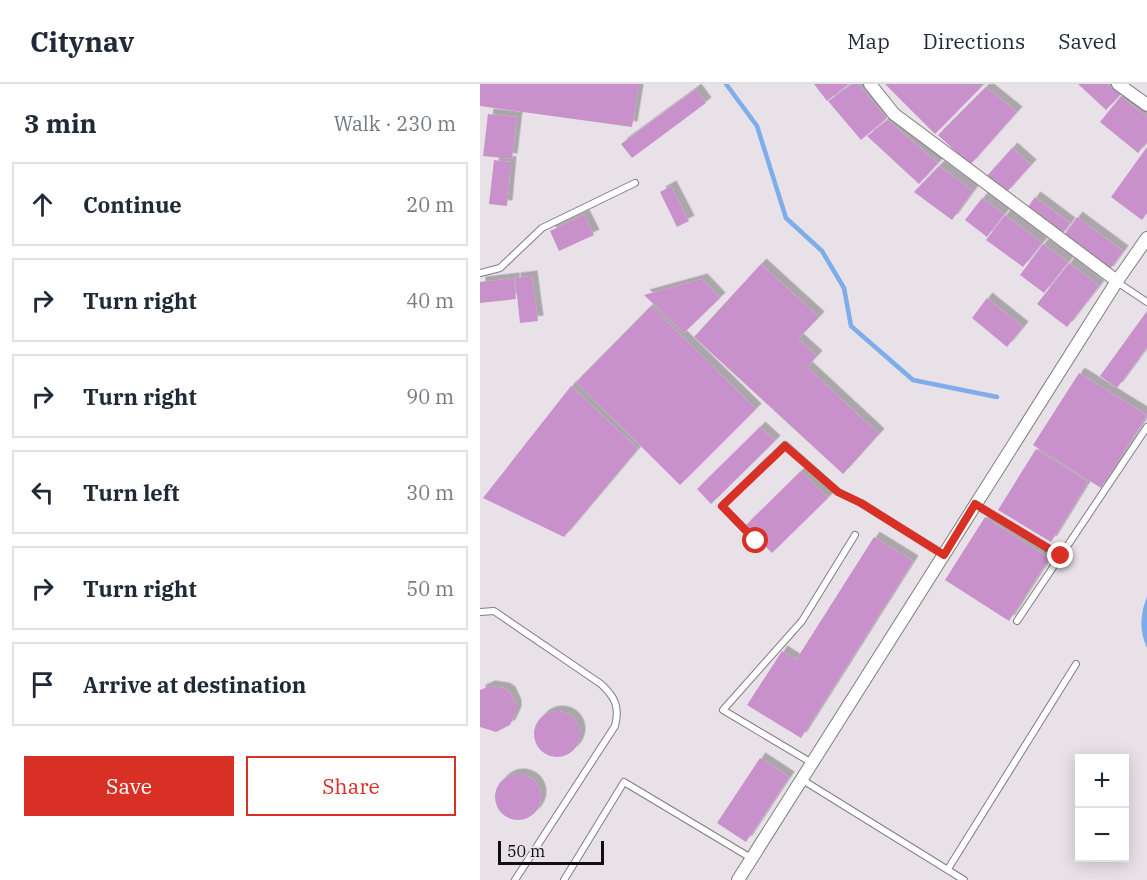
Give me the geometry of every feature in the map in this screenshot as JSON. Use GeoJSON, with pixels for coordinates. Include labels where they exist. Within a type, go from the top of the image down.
{"type":"FeatureCollection","features":[{"type":"Feature","properties":{"kind":"street"},"geometry":{"type":"LineString","coordinates":[[870,84],[894,114],[1117,282]]}},
{"type":"Feature","properties":{"kind":"street"},"geometry":{"type":"LineString","coordinates":[[1118,84],[1147,105]]}},
{"type":"Feature","properties":{"kind":"street"},"geometry":{"type":"LineString","coordinates":[[738,880],[975,504],[1147,238]]}},
{"type":"Feature","properties":{"kind":"lane"},"geometry":{"type":"LineString","coordinates":[[480,273],[500,268],[542,228],[635,183]]}},
{"type":"Feature","properties":{"kind":"lane"},"geometry":{"type":"LineString","coordinates":[[1117,282],[1147,302]]}},
{"type":"Feature","properties":{"kind":"lane"},"geometry":{"type":"LineString","coordinates":[[1017,621],[1147,426]]}},
{"type":"Feature","properties":{"kind":"lane"},"geometry":{"type":"LineString","coordinates":[[756,541],[722,506],[785,446],[838,492],[861,503],[944,555]]}},
{"type":"Feature","properties":{"kind":"lane"},"geometry":{"type":"LineString","coordinates":[[975,504],[1061,556]]}},
{"type":"Feature","properties":{"kind":"lane"},"geometry":{"type":"LineString","coordinates":[[812,763],[723,710],[802,621],[855,536]]}},
{"type":"Feature","properties":{"kind":"lane"},"geometry":{"type":"LineString","coordinates":[[480,612],[494,611],[601,684],[614,697],[618,713],[615,726],[515,880]]}},
{"type":"Feature","properties":{"kind":"lane"},"geometry":{"type":"LineString","coordinates":[[948,869],[1076,664]]}},
{"type":"Feature","properties":{"kind":"lane"},"geometry":{"type":"LineString","coordinates":[[801,779],[964,880]]}},
{"type":"Feature","properties":{"kind":"lane"},"geometry":{"type":"LineString","coordinates":[[564,880],[624,782],[751,858]]}},
{"type":"Feature","properties":{"kind":"water"},"geometry":{"type":"Polygon","coordinates":[[[1147,597],[1147,648],[1141,622],[1147,597]]]}},
{"type":"Feature","properties":{"kind":"building"},"geometry":{"type":"Polygon","coordinates":[[[480,84],[639,84],[632,127],[480,106],[480,84]]]}},
{"type":"Feature","properties":{"kind":"building"},"geometry":{"type":"Polygon","coordinates":[[[814,84],[849,84],[827,101],[814,84]]]}},
{"type":"Feature","properties":{"kind":"building"},"geometry":{"type":"Polygon","coordinates":[[[853,84],[858,84],[887,118],[861,140],[828,101],[853,84]]]}},
{"type":"Feature","properties":{"kind":"building"},"geometry":{"type":"Polygon","coordinates":[[[885,84],[984,84],[935,134],[885,84]]]}},
{"type":"Feature","properties":{"kind":"building"},"geometry":{"type":"Polygon","coordinates":[[[1078,84],[1108,84],[1120,95],[1106,110],[1078,84]]]}},
{"type":"Feature","properties":{"kind":"building"},"geometry":{"type":"Polygon","coordinates":[[[986,87],[1017,112],[970,165],[938,135],[986,87]]]}},
{"type":"Feature","properties":{"kind":"building"},"geometry":{"type":"Polygon","coordinates":[[[696,89],[706,103],[632,158],[621,144],[696,89]]]}},
{"type":"Feature","properties":{"kind":"building"},"geometry":{"type":"Polygon","coordinates":[[[1121,96],[1147,117],[1147,142],[1138,153],[1100,122],[1121,96]]]}},
{"type":"Feature","properties":{"kind":"building"},"geometry":{"type":"Polygon","coordinates":[[[488,114],[517,117],[512,159],[483,156],[488,114]]]}},
{"type":"Feature","properties":{"kind":"building"},"geometry":{"type":"Polygon","coordinates":[[[888,120],[938,163],[919,184],[867,136],[888,120]]]}},
{"type":"Feature","properties":{"kind":"building"},"geometry":{"type":"Polygon","coordinates":[[[1147,147],[1147,213],[1142,220],[1111,197],[1147,147]]]}},
{"type":"Feature","properties":{"kind":"building"},"geometry":{"type":"Polygon","coordinates":[[[1012,148],[1031,165],[1005,194],[986,177],[1012,148]]]}},
{"type":"Feature","properties":{"kind":"building"},"geometry":{"type":"Polygon","coordinates":[[[494,160],[511,162],[507,206],[489,204],[494,160]]]}},
{"type":"Feature","properties":{"kind":"building"},"geometry":{"type":"Polygon","coordinates":[[[939,166],[973,191],[952,220],[914,192],[939,166]]]}},
{"type":"Feature","properties":{"kind":"building"},"geometry":{"type":"Polygon","coordinates":[[[671,186],[689,221],[677,227],[660,192],[671,186]]]}},
{"type":"Feature","properties":{"kind":"building"},"geometry":{"type":"Polygon","coordinates":[[[1035,197],[1070,223],[1060,237],[1025,211],[1035,197]]]}},
{"type":"Feature","properties":{"kind":"building"},"geometry":{"type":"Polygon","coordinates":[[[982,198],[1004,214],[987,237],[965,220],[982,198]]]}},
{"type":"Feature","properties":{"kind":"building"},"geometry":{"type":"Polygon","coordinates":[[[584,215],[594,235],[559,251],[550,231],[584,215]]]}},
{"type":"Feature","properties":{"kind":"building"},"geometry":{"type":"Polygon","coordinates":[[[1005,215],[1042,243],[1023,267],[986,240],[1005,215]]]}},
{"type":"Feature","properties":{"kind":"building"},"geometry":{"type":"Polygon","coordinates":[[[1077,217],[1123,251],[1108,272],[1062,238],[1077,217]]]}},
{"type":"Feature","properties":{"kind":"building"},"geometry":{"type":"Polygon","coordinates":[[[1043,244],[1068,262],[1044,293],[1020,275],[1043,244]]]}},
{"type":"Feature","properties":{"kind":"building"},"geometry":{"type":"Polygon","coordinates":[[[1069,263],[1099,286],[1067,327],[1037,304],[1069,263]]]}},
{"type":"Feature","properties":{"kind":"building"},"geometry":{"type":"Polygon","coordinates":[[[761,264],[819,317],[798,339],[817,356],[807,367],[879,434],[843,474],[694,337],[761,264]]]}},
{"type":"Feature","properties":{"kind":"building"},"geometry":{"type":"Polygon","coordinates":[[[532,276],[538,321],[520,323],[515,278],[532,276]]]}},
{"type":"Feature","properties":{"kind":"building"},"geometry":{"type":"Polygon","coordinates":[[[514,278],[516,299],[480,303],[480,282],[514,278]]]}},
{"type":"Feature","properties":{"kind":"building"},"geometry":{"type":"Polygon","coordinates":[[[702,279],[720,298],[684,333],[644,295],[702,279]]]}},
{"type":"Feature","properties":{"kind":"building"},"geometry":{"type":"Polygon","coordinates":[[[987,298],[1023,327],[1007,347],[972,318],[987,298]]]}},
{"type":"Feature","properties":{"kind":"building"},"geometry":{"type":"Polygon","coordinates":[[[651,306],[756,409],[680,485],[576,382],[651,306]]]}},
{"type":"Feature","properties":{"kind":"building"},"geometry":{"type":"Polygon","coordinates":[[[1147,311],[1147,347],[1117,388],[1100,376],[1147,311]]]}},
{"type":"Feature","properties":{"kind":"building"},"geometry":{"type":"Polygon","coordinates":[[[1079,373],[1147,415],[1101,488],[1033,445],[1079,373]]]}},
{"type":"Feature","properties":{"kind":"building"},"geometry":{"type":"Polygon","coordinates":[[[571,386],[638,449],[564,537],[483,498],[571,386]]]}},
{"type":"Feature","properties":{"kind":"building"},"geometry":{"type":"Polygon","coordinates":[[[760,427],[775,441],[711,504],[697,489],[760,427]]]}},
{"type":"Feature","properties":{"kind":"building"},"geometry":{"type":"Polygon","coordinates":[[[1036,449],[1088,482],[1051,542],[998,510],[1036,449]]]}},
{"type":"Feature","properties":{"kind":"building"},"geometry":{"type":"Polygon","coordinates":[[[801,471],[828,498],[772,553],[745,526],[801,471]]]}},
{"type":"Feature","properties":{"kind":"building"},"geometry":{"type":"Polygon","coordinates":[[[985,517],[1049,558],[1009,621],[945,580],[985,517]]]}},
{"type":"Feature","properties":{"kind":"building"},"geometry":{"type":"Polygon","coordinates":[[[874,537],[913,561],[801,738],[747,705],[782,651],[796,660],[874,537]]]}},
{"type":"Feature","properties":{"kind":"building"},"geometry":{"type":"Polygon","coordinates":[[[490,686],[504,688],[510,692],[516,705],[516,712],[510,725],[496,732],[480,727],[480,690],[490,686]]]}},
{"type":"Feature","properties":{"kind":"building"},"geometry":{"type":"Polygon","coordinates":[[[557,711],[573,718],[580,734],[573,750],[557,757],[541,750],[534,734],[541,718],[557,711]]]}},
{"type":"Feature","properties":{"kind":"building"},"geometry":{"type":"Polygon","coordinates":[[[760,758],[789,777],[746,842],[717,823],[760,758]]]}},
{"type":"Feature","properties":{"kind":"building"},"geometry":{"type":"Polygon","coordinates":[[[518,774],[534,781],[541,797],[534,813],[518,820],[502,813],[495,797],[502,781],[518,774]]]}},
{"type":"Feature","properties":{"kind":"waterway"},"geometry":{"type":"LineString","coordinates":[[726,84],[757,126],[786,218],[822,251],[844,288],[851,326],[913,380],[997,397]]}},
{"type":"Feature","properties":{"kind":"route"},"geometry":{"type":"LineString","coordinates":[[756,541],[722,506],[785,446],[838,492],[861,503],[944,555],[975,504],[1061,556]]}}]}
